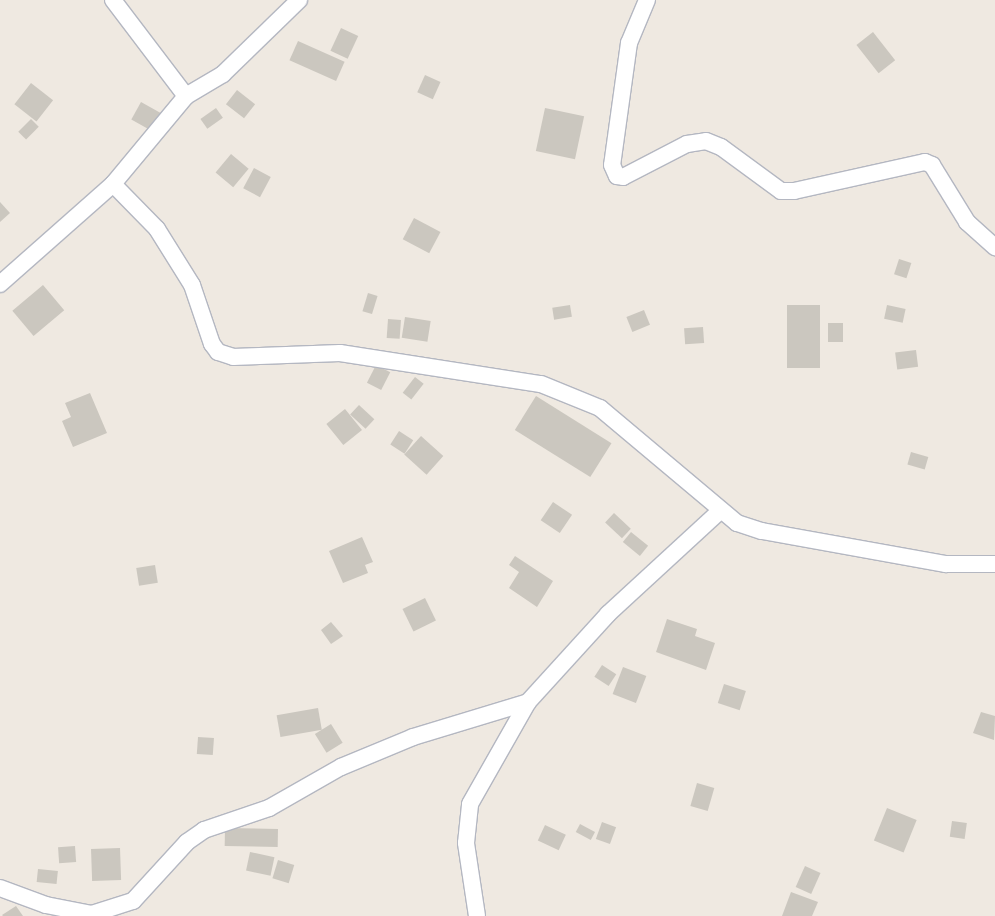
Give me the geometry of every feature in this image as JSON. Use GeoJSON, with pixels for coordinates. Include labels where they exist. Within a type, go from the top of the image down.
{"type":"FeatureCollection","features":[{"type":"Feature","properties":{"kind":"street"},"geometry":{"type":"LineString","coordinates":[[113,0],[186,96]]}},
{"type":"Feature","properties":{"kind":"street"},"geometry":{"type":"LineString","coordinates":[[0,284],[113,184],[186,96],[223,74],[299,0]]}},
{"type":"Feature","properties":{"kind":"street"},"geometry":{"type":"LineString","coordinates":[[647,0],[629,43],[624,68],[612,165],[618,176],[623,177],[687,144],[706,141],[721,147],[781,191],[794,191],[925,162],[932,165],[967,222],[995,248]]}},
{"type":"Feature","properties":{"kind":"street"},"geometry":{"type":"LineString","coordinates":[[113,184],[157,229],[192,285],[212,344],[218,352],[233,357],[340,353],[550,387],[600,408],[720,511],[737,523],[762,532],[844,548],[946,564],[995,564]]}},
{"type":"Feature","properties":{"kind":"street"},"geometry":{"type":"LineString","coordinates":[[477,916],[466,843],[470,804],[528,702],[608,614],[720,511]]}},
{"type":"Feature","properties":{"kind":"street"},"geometry":{"type":"LineString","coordinates":[[0,888],[46,905],[92,914],[133,901],[186,842],[204,830],[269,808],[341,767],[413,738],[528,702]]}},
{"type":"Feature","properties":{"kind":"building"},"geometry":{"type":"Polygon","coordinates":[[[341,28],[358,36],[348,59],[330,51],[341,28]]]}},
{"type":"Feature","properties":{"kind":"building"},"geometry":{"type":"Polygon","coordinates":[[[873,32],[895,60],[879,73],[856,45],[873,32]]]}},
{"type":"Feature","properties":{"kind":"building"},"geometry":{"type":"Polygon","coordinates":[[[298,41],[345,62],[336,81],[289,60],[298,41]]]}},
{"type":"Feature","properties":{"kind":"building"},"geometry":{"type":"Polygon","coordinates":[[[425,75],[441,82],[433,99],[417,92],[425,75]]]}},
{"type":"Feature","properties":{"kind":"building"},"geometry":{"type":"Polygon","coordinates":[[[31,83],[53,100],[36,122],[14,104],[31,83]]]}},
{"type":"Feature","properties":{"kind":"building"},"geometry":{"type":"Polygon","coordinates":[[[237,90],[255,104],[244,118],[226,104],[237,90]]]}},
{"type":"Feature","properties":{"kind":"building"},"geometry":{"type":"Polygon","coordinates":[[[141,102],[161,113],[151,131],[131,119],[141,102]]]}},
{"type":"Feature","properties":{"kind":"building"},"geometry":{"type":"Polygon","coordinates":[[[216,108],[223,118],[207,129],[200,119],[216,108]]]}},
{"type":"Feature","properties":{"kind":"building"},"geometry":{"type":"Polygon","coordinates":[[[545,108],[584,116],[575,159],[536,151],[545,108]]]}},
{"type":"Feature","properties":{"kind":"building"},"geometry":{"type":"Polygon","coordinates":[[[31,119],[39,127],[26,140],[18,132],[31,119]]]}},
{"type":"Feature","properties":{"kind":"building"},"geometry":{"type":"Polygon","coordinates":[[[231,154],[249,169],[233,187],[216,172],[231,154]]]}},
{"type":"Feature","properties":{"kind":"building"},"geometry":{"type":"Polygon","coordinates":[[[254,168],[271,177],[260,197],[243,188],[254,168]]]}},
{"type":"Feature","properties":{"kind":"building"},"geometry":{"type":"Polygon","coordinates":[[[0,202],[10,213],[0,222],[0,202]]]}},
{"type":"Feature","properties":{"kind":"building"},"geometry":{"type":"Polygon","coordinates":[[[414,218],[440,232],[429,253],[403,239],[414,218]]]}},
{"type":"Feature","properties":{"kind":"building"},"geometry":{"type":"Polygon","coordinates":[[[899,259],[911,263],[906,278],[894,274],[899,259]]]}},
{"type":"Feature","properties":{"kind":"building"},"geometry":{"type":"Polygon","coordinates":[[[43,285],[64,310],[34,336],[12,311],[43,285]]]}},
{"type":"Feature","properties":{"kind":"building"},"geometry":{"type":"Polygon","coordinates":[[[368,293],[378,296],[372,314],[362,311],[368,293]]]}},
{"type":"Feature","properties":{"kind":"building"},"geometry":{"type":"Polygon","coordinates":[[[570,305],[572,317],[554,320],[552,308],[570,305]]]}},
{"type":"Feature","properties":{"kind":"building"},"geometry":{"type":"Polygon","coordinates":[[[787,305],[820,305],[820,368],[787,368],[787,305]]]}},
{"type":"Feature","properties":{"kind":"building"},"geometry":{"type":"Polygon","coordinates":[[[887,305],[906,309],[903,323],[884,319],[887,305]]]}},
{"type":"Feature","properties":{"kind":"building"},"geometry":{"type":"Polygon","coordinates":[[[644,310],[650,325],[632,332],[626,317],[644,310]]]}},
{"type":"Feature","properties":{"kind":"building"},"geometry":{"type":"Polygon","coordinates":[[[405,317],[431,321],[427,342],[402,338],[405,317]]]}},
{"type":"Feature","properties":{"kind":"building"},"geometry":{"type":"Polygon","coordinates":[[[388,319],[401,320],[400,339],[387,338],[388,319]]]}},
{"type":"Feature","properties":{"kind":"building"},"geometry":{"type":"Polygon","coordinates":[[[828,323],[843,323],[843,342],[828,342],[828,323]]]}},
{"type":"Feature","properties":{"kind":"building"},"geometry":{"type":"Polygon","coordinates":[[[703,327],[704,343],[685,344],[684,328],[703,327]]]}},
{"type":"Feature","properties":{"kind":"building"},"geometry":{"type":"Polygon","coordinates":[[[916,350],[918,367],[897,369],[895,353],[916,350]]]}},
{"type":"Feature","properties":{"kind":"building"},"geometry":{"type":"Polygon","coordinates":[[[376,365],[390,372],[381,390],[367,383],[376,365]]]}},
{"type":"Feature","properties":{"kind":"building"},"geometry":{"type":"Polygon","coordinates":[[[415,377],[424,384],[411,400],[403,393],[415,377]]]}},
{"type":"Feature","properties":{"kind":"building"},"geometry":{"type":"Polygon","coordinates":[[[90,393],[107,433],[73,447],[62,421],[71,417],[65,403],[90,393]]]}},
{"type":"Feature","properties":{"kind":"building"},"geometry":{"type":"Polygon","coordinates":[[[536,396],[611,443],[590,477],[515,430],[536,396]]]}},
{"type":"Feature","properties":{"kind":"building"},"geometry":{"type":"Polygon","coordinates":[[[359,405],[374,419],[365,429],[350,415],[359,405]]]}},
{"type":"Feature","properties":{"kind":"building"},"geometry":{"type":"Polygon","coordinates":[[[345,409],[362,430],[343,445],[326,424],[345,409]]]}},
{"type":"Feature","properties":{"kind":"building"},"geometry":{"type":"Polygon","coordinates":[[[399,431],[413,440],[405,454],[390,444],[399,431]]]}},
{"type":"Feature","properties":{"kind":"building"},"geometry":{"type":"Polygon","coordinates":[[[421,436],[443,456],[427,475],[404,455],[421,436]]]}},
{"type":"Feature","properties":{"kind":"building"},"geometry":{"type":"Polygon","coordinates":[[[911,452],[928,457],[925,469],[907,464],[911,452]]]}},
{"type":"Feature","properties":{"kind":"building"},"geometry":{"type":"Polygon","coordinates":[[[553,502],[572,515],[560,533],[541,520],[553,502]]]}},
{"type":"Feature","properties":{"kind":"building"},"geometry":{"type":"Polygon","coordinates":[[[614,513],[631,529],[622,538],[605,523],[614,513]]]}},
{"type":"Feature","properties":{"kind":"building"},"geometry":{"type":"Polygon","coordinates":[[[631,532],[648,546],[640,556],[623,542],[631,532]]]}},
{"type":"Feature","properties":{"kind":"building"},"geometry":{"type":"Polygon","coordinates":[[[362,537],[373,562],[365,565],[368,573],[343,583],[329,551],[362,537]]]}},
{"type":"Feature","properties":{"kind":"building"},"geometry":{"type":"Polygon","coordinates":[[[515,556],[553,581],[537,607],[509,588],[519,572],[509,565],[515,556]]]}},
{"type":"Feature","properties":{"kind":"building"},"geometry":{"type":"Polygon","coordinates":[[[155,565],[158,583],[139,586],[136,568],[155,565]]]}},
{"type":"Feature","properties":{"kind":"building"},"geometry":{"type":"Polygon","coordinates":[[[425,598],[436,620],[413,631],[403,609],[425,598]]]}},
{"type":"Feature","properties":{"kind":"building"},"geometry":{"type":"Polygon","coordinates":[[[667,619],[697,629],[695,636],[715,643],[706,670],[656,652],[667,619]]]}},
{"type":"Feature","properties":{"kind":"building"},"geometry":{"type":"Polygon","coordinates":[[[331,622],[343,636],[331,644],[321,630],[331,622]]]}},
{"type":"Feature","properties":{"kind":"building"},"geometry":{"type":"Polygon","coordinates":[[[602,665],[616,674],[609,686],[594,677],[602,665]]]}},
{"type":"Feature","properties":{"kind":"building"},"geometry":{"type":"Polygon","coordinates":[[[623,667],[646,676],[636,703],[613,694],[623,667]]]}},
{"type":"Feature","properties":{"kind":"building"},"geometry":{"type":"Polygon","coordinates":[[[724,684],[746,691],[740,710],[718,703],[724,684]]]}},
{"type":"Feature","properties":{"kind":"building"},"geometry":{"type":"Polygon","coordinates":[[[318,708],[322,730],[280,737],[277,715],[318,708]]]}},
{"type":"Feature","properties":{"kind":"building"},"geometry":{"type":"Polygon","coordinates":[[[981,712],[995,716],[994,740],[973,733],[981,712]]]}},
{"type":"Feature","properties":{"kind":"building"},"geometry":{"type":"Polygon","coordinates":[[[331,724],[343,743],[327,753],[315,734],[331,724]]]}},
{"type":"Feature","properties":{"kind":"building"},"geometry":{"type":"Polygon","coordinates":[[[198,737],[214,738],[213,755],[197,754],[198,737]]]}},
{"type":"Feature","properties":{"kind":"building"},"geometry":{"type":"Polygon","coordinates":[[[697,783],[714,788],[708,811],[690,806],[697,783]]]}},
{"type":"Feature","properties":{"kind":"building"},"geometry":{"type":"Polygon","coordinates":[[[887,808],[917,820],[904,852],[874,840],[887,808]]]}},
{"type":"Feature","properties":{"kind":"building"},"geometry":{"type":"Polygon","coordinates":[[[952,821],[967,823],[965,839],[950,837],[952,821]]]}},
{"type":"Feature","properties":{"kind":"building"},"geometry":{"type":"Polygon","coordinates":[[[602,822],[616,827],[610,844],[596,839],[602,822]]]}},
{"type":"Feature","properties":{"kind":"building"},"geometry":{"type":"Polygon","coordinates":[[[580,824],[595,832],[591,840],[576,832],[580,824]]]}},
{"type":"Feature","properties":{"kind":"building"},"geometry":{"type":"Polygon","coordinates":[[[545,825],[566,835],[559,850],[538,840],[545,825]]]}},
{"type":"Feature","properties":{"kind":"building"},"geometry":{"type":"Polygon","coordinates":[[[225,828],[278,829],[278,847],[225,846],[225,828]]]}},
{"type":"Feature","properties":{"kind":"building"},"geometry":{"type":"Polygon","coordinates":[[[75,846],[76,862],[59,863],[58,847],[75,846]]]}},
{"type":"Feature","properties":{"kind":"building"},"geometry":{"type":"Polygon","coordinates":[[[120,848],[121,880],[92,881],[91,849],[120,848]]]}},
{"type":"Feature","properties":{"kind":"building"},"geometry":{"type":"Polygon","coordinates":[[[250,852],[274,857],[271,876],[246,871],[250,852]]]}},
{"type":"Feature","properties":{"kind":"building"},"geometry":{"type":"Polygon","coordinates":[[[278,860],[294,865],[289,883],[272,878],[278,860]]]}},
{"type":"Feature","properties":{"kind":"building"},"geometry":{"type":"Polygon","coordinates":[[[805,866],[821,873],[811,894],[796,887],[805,866]]]}},
{"type":"Feature","properties":{"kind":"building"},"geometry":{"type":"Polygon","coordinates":[[[38,869],[58,871],[57,884],[37,882],[38,869]]]}},
{"type":"Feature","properties":{"kind":"building"},"geometry":{"type":"Polygon","coordinates":[[[791,892],[818,902],[812,916],[782,916],[791,892]]]}},
{"type":"Feature","properties":{"kind":"building"},"geometry":{"type":"Polygon","coordinates":[[[16,906],[23,916],[2,915],[16,906]]]}}]}
